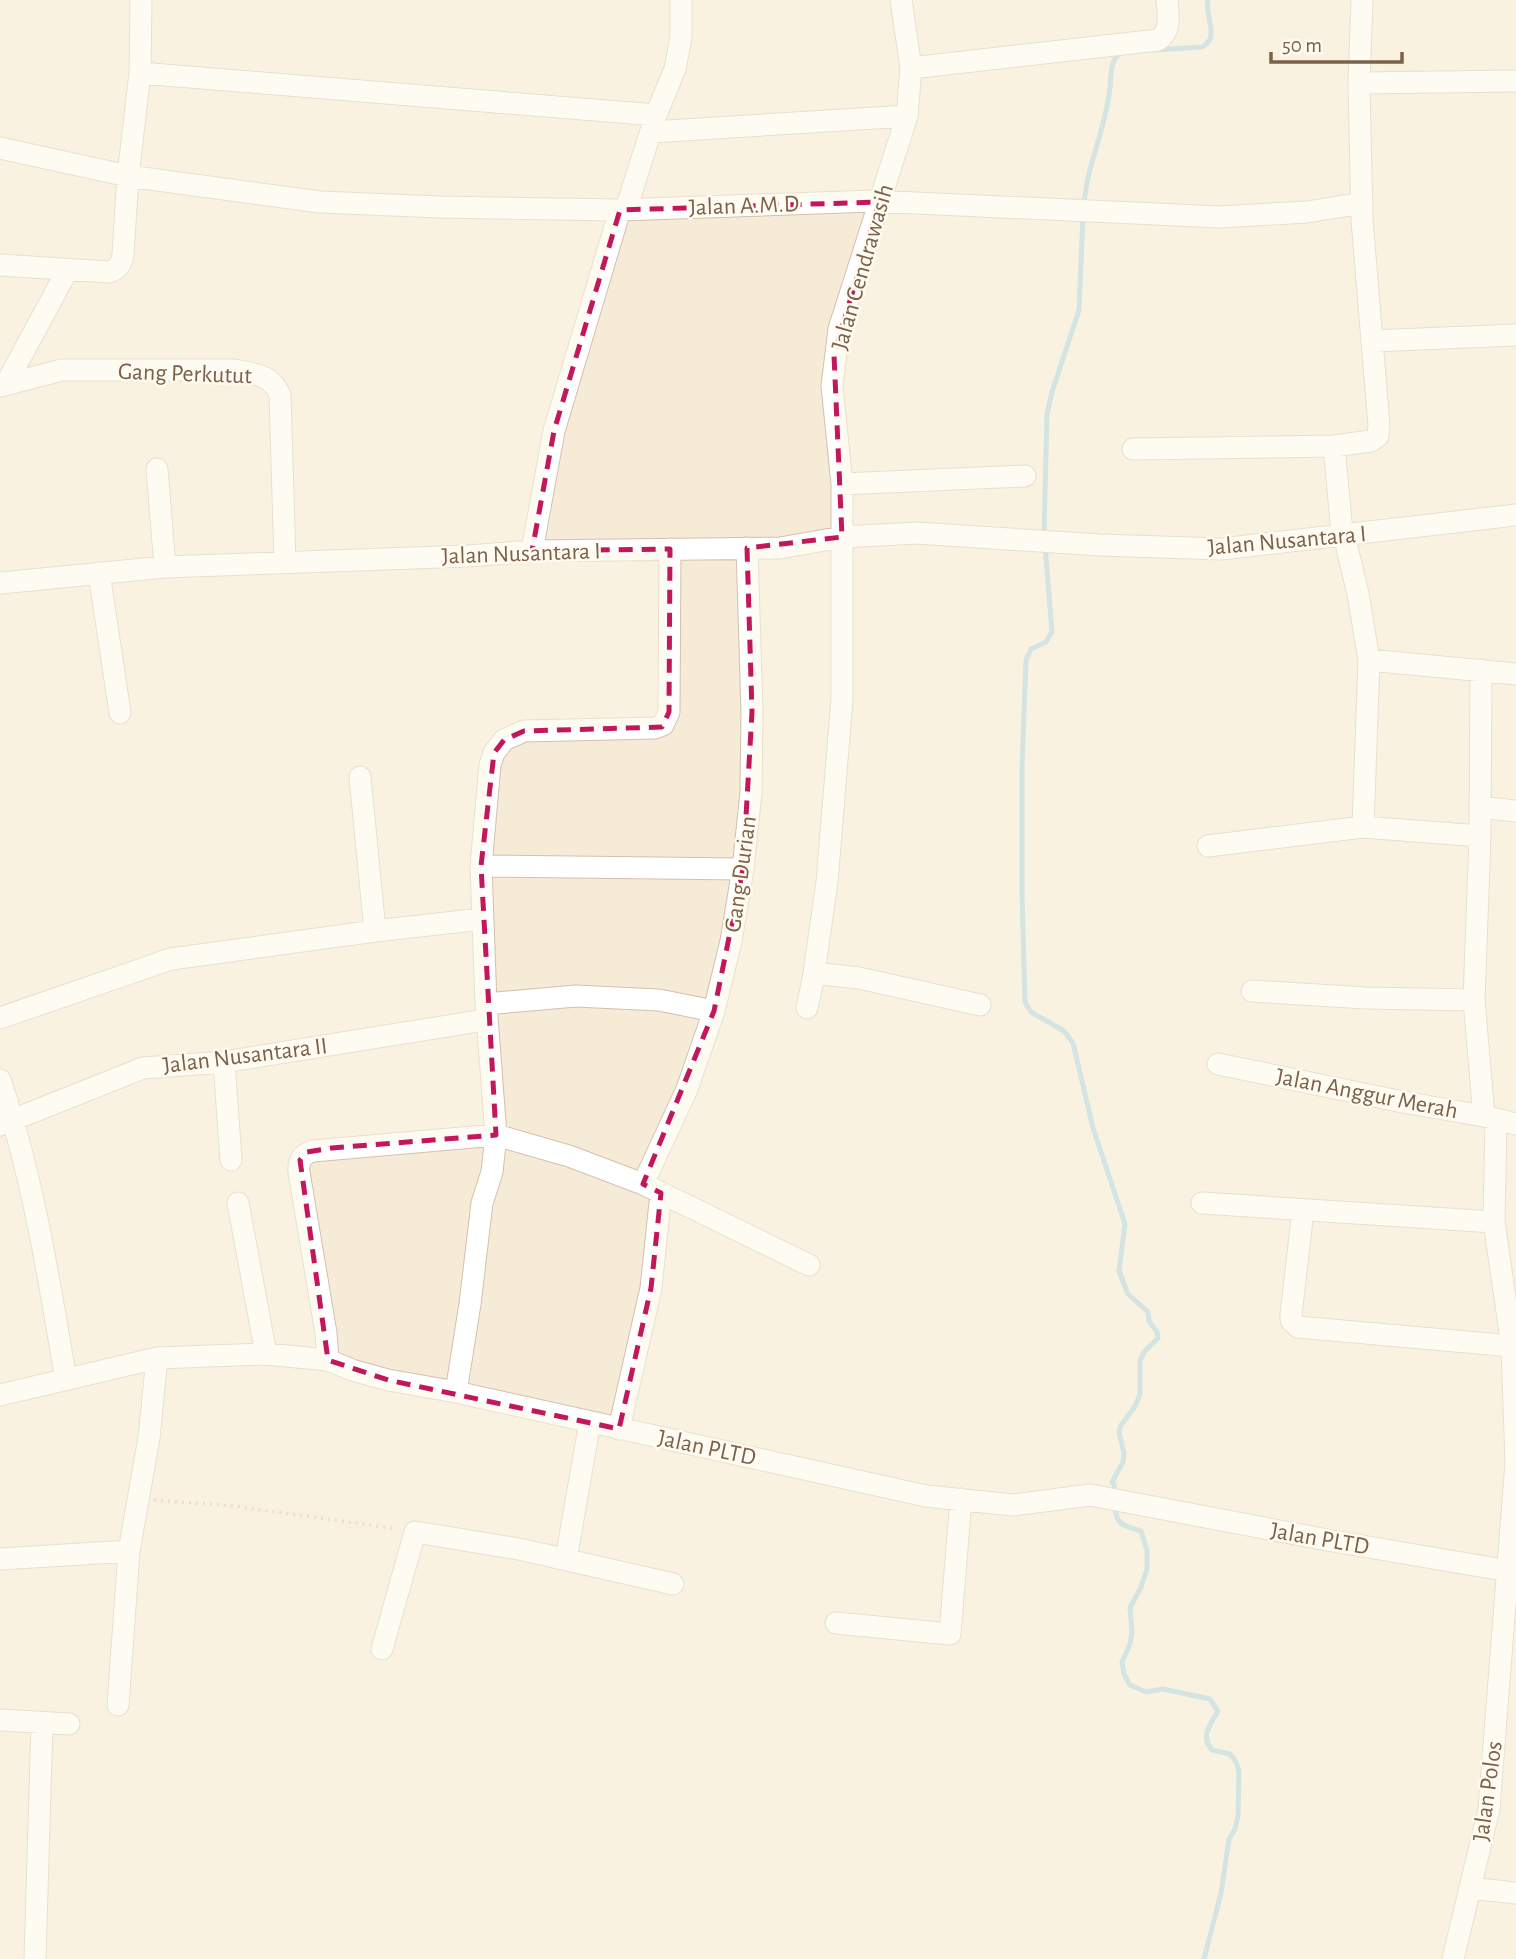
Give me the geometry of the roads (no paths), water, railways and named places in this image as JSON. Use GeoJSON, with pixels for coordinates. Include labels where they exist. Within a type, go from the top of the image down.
{"type":"FeatureCollection","features":[{"type":"Feature","properties":{"kind":"street"},"geometry":{"type":"LineString","coordinates":[[0,265],[109,272],[120,265],[140,73],[141,0]]}},
{"type":"Feature","properties":{"kind":"street"},"geometry":{"type":"LineString","coordinates":[[532,551],[554,431],[623,210],[675,69],[681,37],[681,0]]}},
{"type":"Feature","properties":{"kind":"street","name":"Jalan Cendrawasih"},"geometry":{"type":"LineString","coordinates":[[807,1008],[827,882],[842,699],[842,484],[832,386],[834,355],[839,329],[907,116],[911,68],[901,0]]}},
{"type":"Feature","properties":{"kind":"street"},"geometry":{"type":"LineString","coordinates":[[911,68],[1158,40],[1167,30],[1167,0]]}},
{"type":"Feature","properties":{"kind":"street"},"geometry":{"type":"LineString","coordinates":[[1133,449],[1334,446],[1371,440],[1378,436],[1380,425],[1371,341],[1362,203],[1359,83],[1362,0]]}},
{"type":"Feature","properties":{"kind":"street"},"geometry":{"type":"LineString","coordinates":[[140,73],[653,123],[907,116]]}},
{"type":"Feature","properties":{"kind":"street"},"geometry":{"type":"LineString","coordinates":[[1359,83],[1516,81]]}},
{"type":"Feature","properties":{"kind":"street","name":"Jalan A.M.D"},"geometry":{"type":"LineString","coordinates":[[0,148],[128,176],[320,202],[439,208],[623,210],[879,202],[1220,217],[1268,216],[1362,203]]}},
{"type":"Feature","properties":{"kind":"street"},"geometry":{"type":"LineString","coordinates":[[3,385],[67,271]]}},
{"type":"Feature","properties":{"kind":"street"},"geometry":{"type":"LineString","coordinates":[[1371,341],[1516,335]]}},
{"type":"Feature","properties":{"kind":"street","name":"Gang Perkutut"},"geometry":{"type":"LineString","coordinates":[[3,385],[62,370],[234,370],[260,375],[274,382],[280,396],[285,562]]}},
{"type":"Feature","properties":{"kind":"street"},"geometry":{"type":"LineString","coordinates":[[1334,446],[1345,536],[1358,594],[1368,660],[1363,827]]}},
{"type":"Feature","properties":{"kind":"street"},"geometry":{"type":"LineString","coordinates":[[157,469],[165,567]]}},
{"type":"Feature","properties":{"kind":"street"},"geometry":{"type":"LineString","coordinates":[[842,484],[1025,476]]}},
{"type":"Feature","properties":{"kind":"street","name":"Jalan Nusantara I"},"geometry":{"type":"LineString","coordinates":[[0,583],[165,567],[532,551],[780,548],[842,537],[917,533],[1222,549],[1516,515]]}},
{"type":"Feature","properties":{"kind":"street","name":"Gang Durian"},"geometry":{"type":"LineString","coordinates":[[619,1429],[651,1288],[652,1189],[715,1011],[732,941],[743,869],[751,792],[752,738],[747,548]]}},
{"type":"Feature","properties":{"kind":"street"},"geometry":{"type":"LineString","coordinates":[[456,1392],[482,1203],[492,1172],[496,1135],[486,1012],[481,866],[490,765],[503,740],[524,731],[655,728],[663,724],[669,712],[670,549]]}},
{"type":"Feature","properties":{"kind":"street"},"geometry":{"type":"LineString","coordinates":[[99,573],[120,713]]}},
{"type":"Feature","properties":{"kind":"street"},"geometry":{"type":"LineString","coordinates":[[1368,660],[1516,674]]}},
{"type":"Feature","properties":{"kind":"street","name":"Jalan Polos"},"geometry":{"type":"LineString","coordinates":[[1453,1959],[1489,1810],[1510,1638],[1509,1571],[1516,1463],[1512,1346],[1494,1222],[1499,1120],[1474,1000],[1480,836],[1481,670]]}},
{"type":"Feature","properties":{"kind":"street"},"geometry":{"type":"LineString","coordinates":[[360,777],[375,930]]}},
{"type":"Feature","properties":{"kind":"street"},"geometry":{"type":"LineString","coordinates":[[1480,807],[1516,811]]}},
{"type":"Feature","properties":{"kind":"street"},"geometry":{"type":"LineString","coordinates":[[1208,846],[1363,827],[1480,836]]}},
{"type":"Feature","properties":{"kind":"street"},"geometry":{"type":"LineString","coordinates":[[481,866],[743,869]]}},
{"type":"Feature","properties":{"kind":"street"},"geometry":{"type":"LineString","coordinates":[[0,1018],[171,959],[375,930],[482,919]]}},
{"type":"Feature","properties":{"kind":"street"},"geometry":{"type":"LineString","coordinates":[[814,973],[859,978],[980,1005]]}},
{"type":"Feature","properties":{"kind":"street"},"geometry":{"type":"LineString","coordinates":[[1252,991],[1366,998],[1474,1000]]}},
{"type":"Feature","properties":{"kind":"street","name":"Jalan Nusantara II"},"geometry":{"type":"LineString","coordinates":[[7,1123],[143,1068],[224,1062],[576,996],[659,1000],[715,1011]]}},
{"type":"Feature","properties":{"kind":"street"},"geometry":{"type":"LineString","coordinates":[[224,1062],[231,1160]]}},
{"type":"Feature","properties":{"kind":"street","name":"Jalan Anggur Merah"},"geometry":{"type":"LineString","coordinates":[[1218,1064],[1499,1120]]}},
{"type":"Feature","properties":{"kind":"street"},"geometry":{"type":"LineString","coordinates":[[0,1080],[7,1123],[50,1285],[66,1380]]}},
{"type":"Feature","properties":{"kind":"street"},"geometry":{"type":"LineString","coordinates":[[328,1360],[326,1333],[299,1172],[300,1160],[313,1151],[496,1135],[569,1156],[652,1189],[809,1265]]}},
{"type":"Feature","properties":{"kind":"street"},"geometry":{"type":"LineString","coordinates":[[238,1203],[266,1354]]}},
{"type":"Feature","properties":{"kind":"street"},"geometry":{"type":"LineString","coordinates":[[1202,1203],[1494,1222]]}},
{"type":"Feature","properties":{"kind":"street"},"geometry":{"type":"LineString","coordinates":[[1303,1210],[1291,1315],[1291,1320],[1298,1327],[1512,1346]]}},
{"type":"Feature","properties":{"kind":"street","name":"Jalan PLTD"},"geometry":{"type":"LineString","coordinates":[[0,1395],[157,1357],[266,1354],[328,1360],[388,1380],[456,1392],[926,1496],[1013,1505],[1090,1495],[1509,1571]]}},
{"type":"Feature","properties":{"kind":"street"},"geometry":{"type":"LineString","coordinates":[[118,1705],[129,1551],[149,1438],[157,1357]]}},
{"type":"Feature","properties":{"kind":"street"},"geometry":{"type":"LineString","coordinates":[[566,1559],[590,1422]]}},
{"type":"Feature","properties":{"kind":"street"},"geometry":{"type":"LineString","coordinates":[[836,1623],[950,1634],[961,1499]]}},
{"type":"Feature","properties":{"kind":"street"},"geometry":{"type":"LineString","coordinates":[[382,1649],[415,1531],[519,1549],[673,1584]]}},
{"type":"Feature","properties":{"kind":"street"},"geometry":{"type":"LineString","coordinates":[[0,1559],[129,1551]]}},
{"type":"Feature","properties":{"kind":"street"},"geometry":{"type":"LineString","coordinates":[[0,1720],[69,1724]]}},
{"type":"Feature","properties":{"kind":"street"},"geometry":{"type":"LineString","coordinates":[[35,1959],[42,1723]]}},
{"type":"Feature","properties":{"kind":"street"},"geometry":{"type":"LineString","coordinates":[[1470,1888],[1516,1893]]}},
{"type":"Feature","properties":{"kind":"waterway"},"geometry":{"type":"LineString","coordinates":[[1154,50],[1202,47],[1208,43],[1211,32],[1208,0]]}},
{"type":"Feature","properties":{"kind":"waterway"},"geometry":{"type":"LineString","coordinates":[[1084,205],[1108,103],[1113,64],[1120,53]]}},
{"type":"Feature","properties":{"kind":"waterway"},"geometry":{"type":"LineString","coordinates":[[1044,535],[1047,414],[1079,310],[1083,214]]}},
{"type":"Feature","properties":{"kind":"waterway"},"geometry":{"type":"LineString","coordinates":[[1045,545],[1052,632],[1046,642],[1031,649],[1026,660],[1022,766],[1025,1002],[1031,1012],[1064,1031],[1073,1043],[1093,1128],[1125,1224],[1119,1271],[1128,1294],[1148,1312],[1149,1321],[1158,1338],[1144,1352],[1140,1361],[1140,1395],[1119,1432],[1124,1453],[1123,1462],[1112,1482],[1115,1493]]}},
{"type":"Feature","properties":{"kind":"waterway"},"geometry":{"type":"LineString","coordinates":[[1115,1503],[1118,1520],[1141,1531],[1147,1550],[1147,1569],[1130,1608],[1132,1632],[1122,1662],[1124,1674],[1130,1685],[1146,1692],[1163,1689],[1210,1699],[1218,1711],[1207,1730],[1208,1745],[1212,1750],[1230,1754],[1239,1771],[1238,1816],[1229,1839],[1221,1893],[1204,1959]]}}]}
